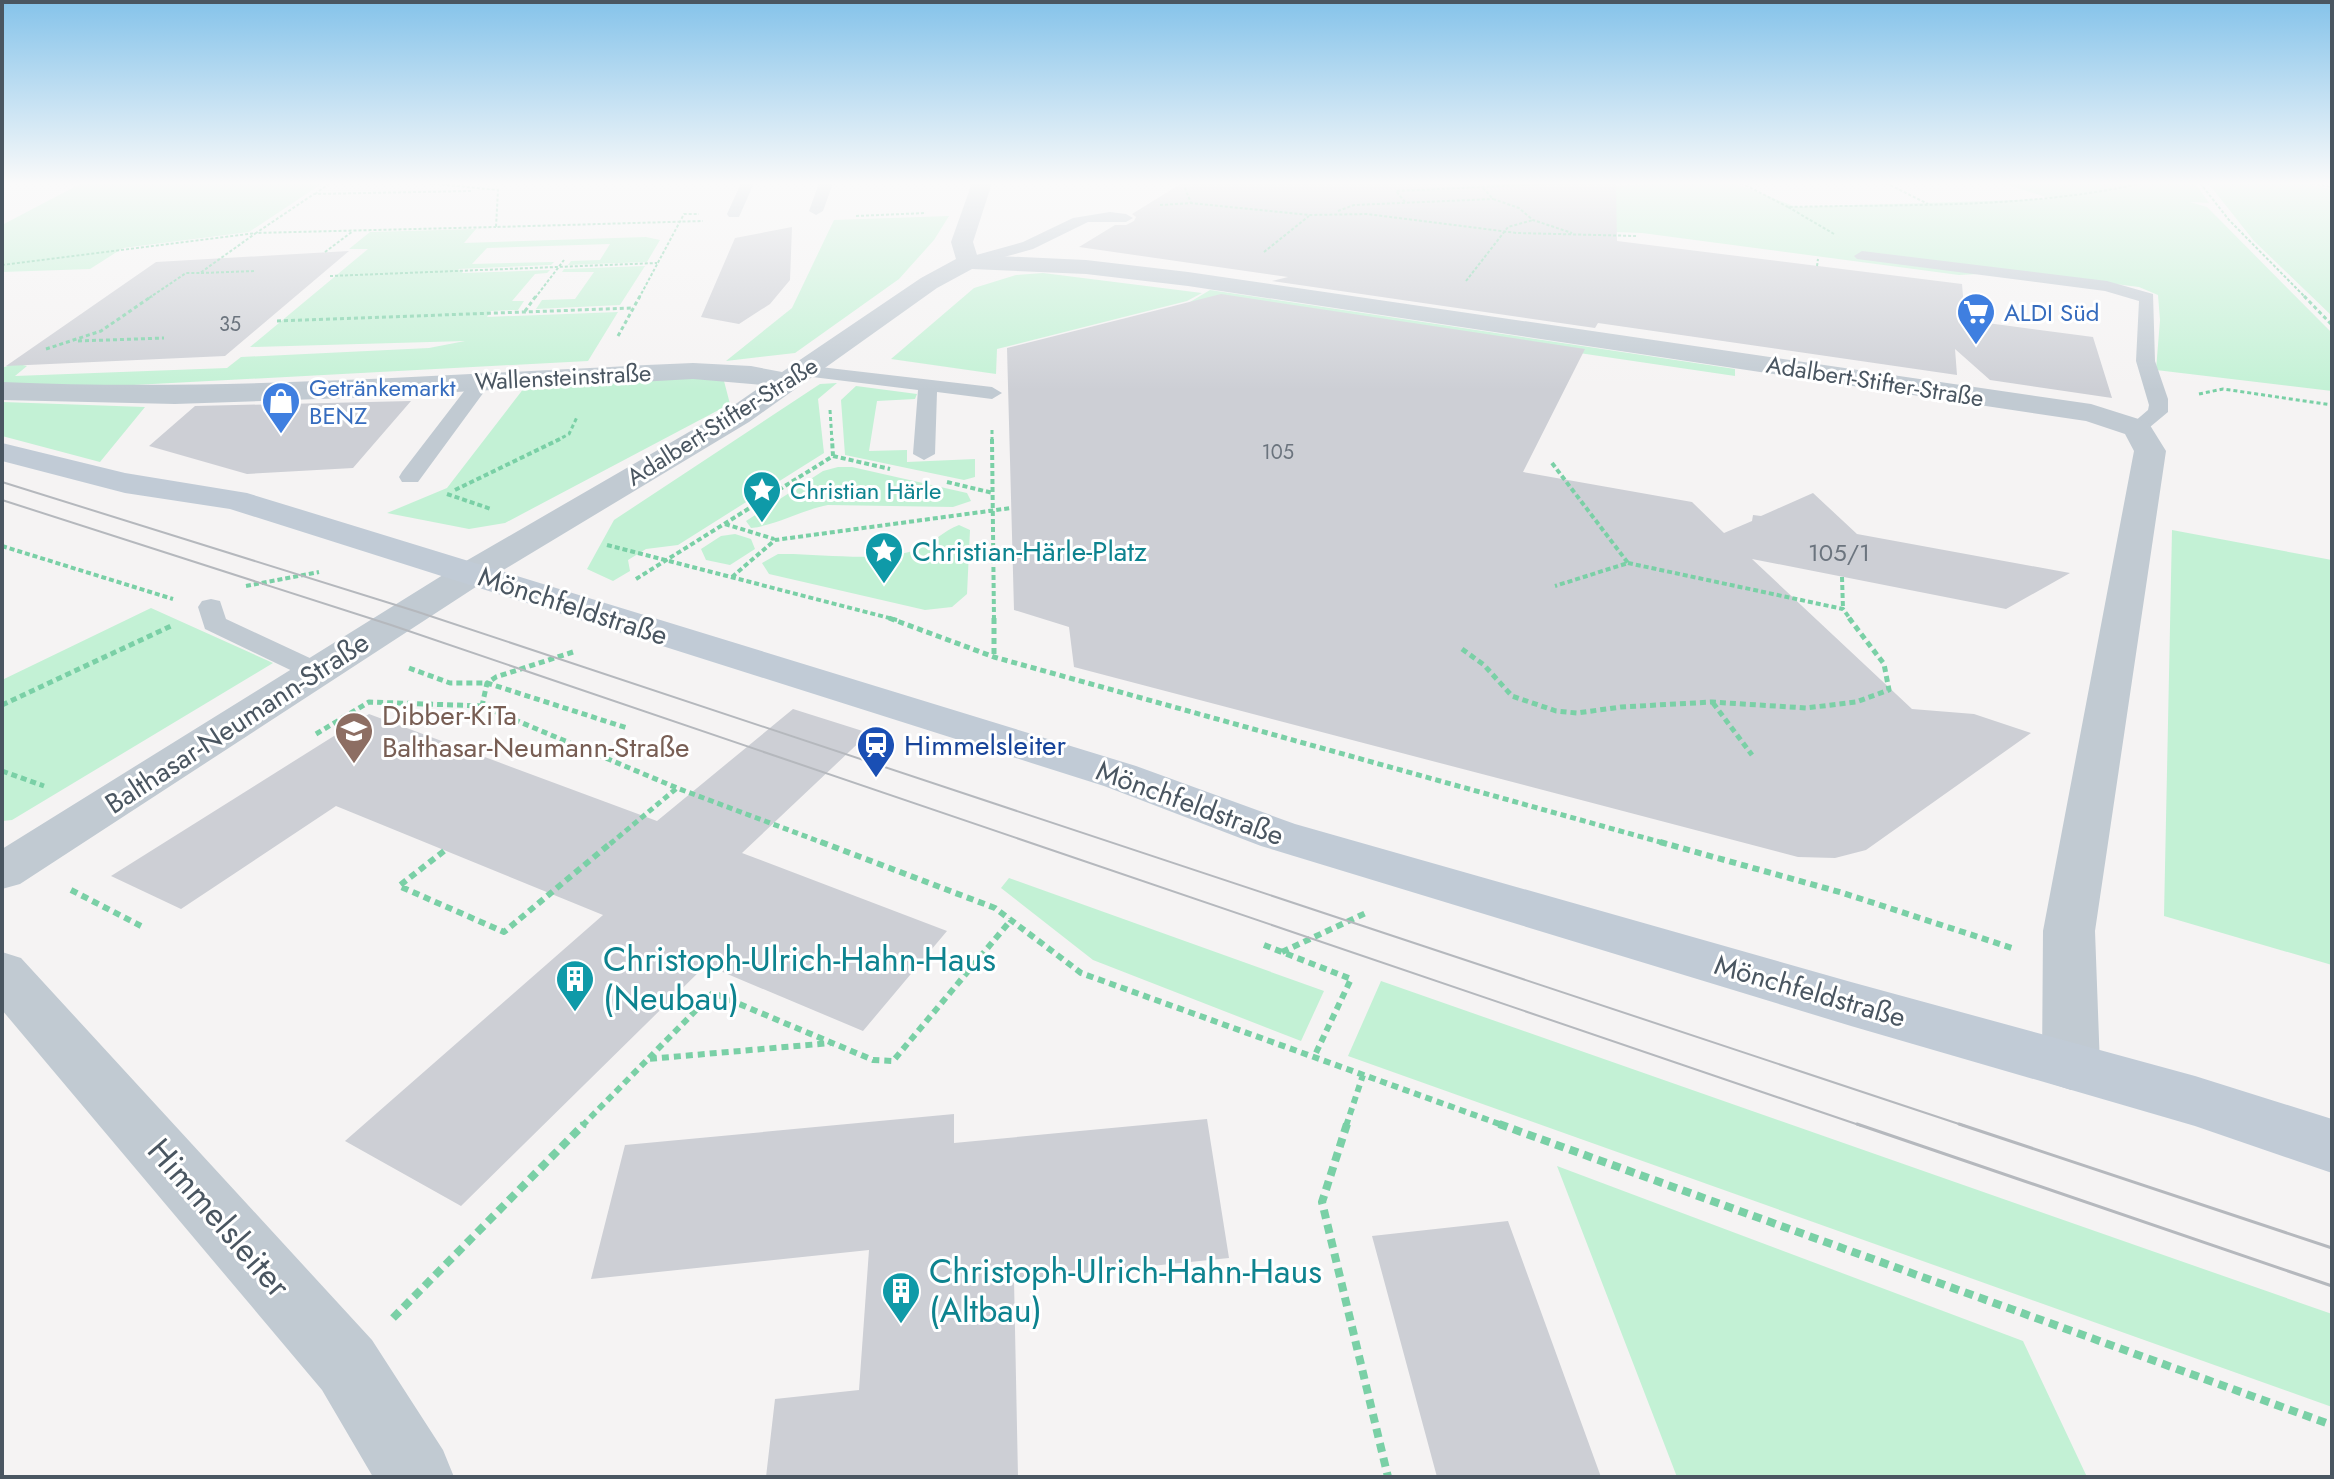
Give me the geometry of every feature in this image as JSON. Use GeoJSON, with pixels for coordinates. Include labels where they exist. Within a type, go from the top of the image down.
{"type":"FeatureCollection","features":[{"type":"Feature","properties":{"kind":"main road","name":"Mönchfeldstraße"},"geometry":{"type":"LineString","coordinates":[[2,452],[125,483],[235,500],[357,536],[1120,776],[1278,835],[2195,1101],[2332,1146]]}},
{"type":"Feature","properties":{"kind":"street"},"geometry":{"type":"LineString","coordinates":[[965,252],[968,262]]}},
{"type":"Feature","properties":{"kind":"street","name":"Adalbert-Stifter-Straße"},"geometry":{"type":"LineString","coordinates":[[472,573],[738,416],[929,283],[968,262],[1086,267],[2091,413],[2149,413]]}},
{"type":"Feature","properties":{"kind":"street","name":"Wallensteinstraße"},"geometry":{"type":"LineString","coordinates":[[2,391],[85,396],[238,394],[693,371],[795,376]]}},
{"type":"Feature","properties":{"kind":"street"},"geometry":{"type":"LineString","coordinates":[[2071,1066],[2069,931],[2150,451],[2149,413]]}},
{"type":"Feature","properties":{"kind":"street","name":"Balthasar-Neumann-Straße"},"geometry":{"type":"LineString","coordinates":[[2,872],[472,573]]}},
{"type":"Feature","properties":{"kind":"street","name":"Himmelsleiter"},"geometry":{"type":"LineString","coordinates":[[2,973],[347,1365],[416,1477]]}},
{"type":"Feature","properties":{"kind":"lane"},"geometry":{"type":"LineString","coordinates":[[968,262],[1003,252]]}},
{"type":"Feature","properties":{"kind":"lane"},"geometry":{"type":"LineString","coordinates":[[1862,256],[2107,286],[2147,298],[2145,345],[2149,413]]}},
{"type":"Feature","properties":{"kind":"lane"},"geometry":{"type":"LineString","coordinates":[[795,376],[853,378],[992,393]]}},
{"type":"Feature","properties":{"kind":"lane"},"geometry":{"type":"LineString","coordinates":[[410,477],[482,381]]}},
{"type":"Feature","properties":{"kind":"lane"},"geometry":{"type":"LineString","coordinates":[[924,454],[928,386]]}},
{"type":"Feature","properties":{"kind":"lane"},"geometry":{"type":"LineString","coordinates":[[211,607],[214,623],[317,672]]}},
{"type":"Feature","properties":{"kind":"path"},"geometry":{"type":"LineString","coordinates":[[2,265],[105,252]]}},
{"type":"Feature","properties":{"kind":"path"},"geometry":{"type":"LineString","coordinates":[[200,273],[229,252]]}},
{"type":"Feature","properties":{"kind":"path"},"geometry":{"type":"LineString","coordinates":[[446,494],[569,434],[597,375],[664,252]]}},
{"type":"Feature","properties":{"kind":"path"},"geometry":{"type":"LineString","coordinates":[[1438,316],[1488,252]]}},
{"type":"Feature","properties":{"kind":"path"},"geometry":{"type":"LineString","coordinates":[[1859,252],[1862,256]]}},
{"type":"Feature","properties":{"kind":"path"},"geometry":{"type":"LineString","coordinates":[[2260,252],[2332,325]]}},
{"type":"Feature","properties":{"kind":"path"},"geometry":{"type":"LineString","coordinates":[[1817,266],[1818,259]]}},
{"type":"Feature","properties":{"kind":"path"},"geometry":{"type":"LineString","coordinates":[[524,312],[564,260]]}},
{"type":"Feature","properties":{"kind":"path"},"geometry":{"type":"LineString","coordinates":[[330,276],[658,263]]}},
{"type":"Feature","properties":{"kind":"path"},"geometry":{"type":"LineString","coordinates":[[43,350],[101,331],[186,273],[256,271]]}},
{"type":"Feature","properties":{"kind":"path"},"geometry":{"type":"LineString","coordinates":[[277,321],[633,308]]}},
{"type":"Feature","properties":{"kind":"path"},"geometry":{"type":"LineString","coordinates":[[69,342],[164,338]]}},
{"type":"Feature","properties":{"kind":"path"},"geometry":{"type":"LineString","coordinates":[[853,378],[830,399],[833,456],[667,561],[899,620],[994,657],[1843,893],[2069,967]]}},
{"type":"Feature","properties":{"kind":"path"},"geometry":{"type":"LineString","coordinates":[[2149,413],[2223,389],[2332,405]]}},
{"type":"Feature","properties":{"kind":"path"},"geometry":{"type":"LineString","coordinates":[[992,393],[994,657]]}},
{"type":"Feature","properties":{"kind":"path"},"geometry":{"type":"LineString","coordinates":[[1552,463],[1628,563]]}},
{"type":"Feature","properties":{"kind":"path"},"geometry":{"type":"LineString","coordinates":[[725,524],[775,540],[1011,508]]}},
{"type":"Feature","properties":{"kind":"path"},"geometry":{"type":"LineString","coordinates":[[247,591],[236,588],[330,569],[306,562],[357,536]]}},
{"type":"Feature","properties":{"kind":"path"},"geometry":{"type":"LineString","coordinates":[[732,578],[775,540]]}},
{"type":"Feature","properties":{"kind":"path"},"geometry":{"type":"LineString","coordinates":[[2,546],[179,601],[211,607]]}},
{"type":"Feature","properties":{"kind":"path"},"geometry":{"type":"LineString","coordinates":[[1555,586],[1628,563],[1843,609]]}},
{"type":"Feature","properties":{"kind":"path"},"geometry":{"type":"LineString","coordinates":[[1462,649],[1484,665],[1512,696],[1556,711],[1577,713],[1621,707],[1712,702],[1806,708],[1856,702],[1889,690],[1884,664],[1843,609],[1842,577]]}},
{"type":"Feature","properties":{"kind":"path"},"geometry":{"type":"LineString","coordinates":[[482,706],[487,683],[496,677],[578,651]]}},
{"type":"Feature","properties":{"kind":"path"},"geometry":{"type":"LineString","coordinates":[[405,666],[450,683],[487,683],[627,728]]}},
{"type":"Feature","properties":{"kind":"path"},"geometry":{"type":"LineString","coordinates":[[303,742],[369,702],[482,706],[677,788],[995,908],[1081,973],[2332,1425]]}},
{"type":"Feature","properties":{"kind":"path"},"geometry":{"type":"LineString","coordinates":[[1712,702],[1752,755]]}},
{"type":"Feature","properties":{"kind":"path"},"geometry":{"type":"LineString","coordinates":[[444,851],[399,886],[504,932],[677,788]]}},
{"type":"Feature","properties":{"kind":"path"},"geometry":{"type":"LineString","coordinates":[[66,888],[141,926]]}},
{"type":"Feature","properties":{"kind":"path"},"geometry":{"type":"LineString","coordinates":[[1282,952],[1368,913],[1374,903]]}},
{"type":"Feature","properties":{"kind":"path"},"geometry":{"type":"LineString","coordinates":[[347,1365],[713,993],[873,1060],[893,1061],[1011,920]]}},
{"type":"Feature","properties":{"kind":"path"},"geometry":{"type":"LineString","coordinates":[[1264,945],[1351,979],[1314,1057]]}},
{"type":"Feature","properties":{"kind":"path"},"geometry":{"type":"LineString","coordinates":[[648,1059],[831,1043]]}},
{"type":"Feature","properties":{"kind":"path"},"geometry":{"type":"LineString","coordinates":[[1363,1075],[1322,1202],[1388,1477]]}},
{"type":"Feature","properties":{"kind":"green space"},"geometry":{"type":"Polygon","coordinates":[[[2,252],[117,252],[90,269],[2,272],[2,252]]]}},
{"type":"Feature","properties":{"kind":"green space"},"geometry":{"type":"Polygon","coordinates":[[[364,252],[483,252],[472,264],[554,262],[551,265],[458,269],[463,273],[550,270],[535,274],[512,301],[524,301],[518,310],[491,311],[487,317],[618,312],[588,361],[96,387],[2,383],[2,368],[37,355],[23,365],[27,366],[15,376],[227,368],[241,357],[429,348],[465,341],[250,347],[364,252]]]}},
{"type":"Feature","properties":{"kind":"green space"},"geometry":{"type":"Polygon","coordinates":[[[605,252],[653,252],[647,262],[568,265],[571,261],[600,260],[605,252]]]}},
{"type":"Feature","properties":{"kind":"green space"},"geometry":{"type":"Polygon","coordinates":[[[819,252],[923,252],[899,279],[795,353],[726,361],[792,308],[819,252]]]}},
{"type":"Feature","properties":{"kind":"green space"},"geometry":{"type":"Polygon","coordinates":[[[1786,252],[2252,252],[2332,333],[2332,391],[2156,370],[2160,320],[2158,295],[2139,287],[2018,272],[1959,275],[1786,252]]]}},
{"type":"Feature","properties":{"kind":"green space"},"geometry":{"type":"Polygon","coordinates":[[[2265,252],[2332,252],[2332,316],[2265,252]]]}},
{"type":"Feature","properties":{"kind":"green space"},"geometry":{"type":"Polygon","coordinates":[[[645,266],[620,305],[536,309],[542,300],[575,299],[594,272],[562,272],[564,269],[645,266]]]}},
{"type":"Feature","properties":{"kind":"green space"},"geometry":{"type":"Polygon","coordinates":[[[1043,273],[1202,293],[1187,301],[997,349],[996,374],[891,359],[974,288],[1016,275],[1043,273]]]}},
{"type":"Feature","properties":{"kind":"green space"},"geometry":{"type":"Polygon","coordinates":[[[1210,290],[1735,369],[1735,376],[1579,353],[1496,350],[1190,302],[1210,290]]]}},
{"type":"Feature","properties":{"kind":"green space"},"geometry":{"type":"Polygon","coordinates":[[[696,378],[724,381],[730,404],[505,523],[469,529],[387,513],[447,488],[524,388],[696,378]]]}},
{"type":"Feature","properties":{"kind":"green space"},"geometry":{"type":"Polygon","coordinates":[[[837,383],[818,399],[824,453],[678,545],[646,549],[628,560],[630,571],[613,581],[587,569],[614,520],[820,384],[837,383]]]}},
{"type":"Feature","properties":{"kind":"green space"},"geometry":{"type":"Polygon","coordinates":[[[856,386],[917,394],[915,399],[877,401],[869,451],[907,450],[907,462],[975,459],[975,477],[964,480],[845,455],[841,400],[856,386]]]}},
{"type":"Feature","properties":{"kind":"green space"},"geometry":{"type":"Polygon","coordinates":[[[2,402],[145,407],[100,462],[2,436],[2,402]]]}},
{"type":"Feature","properties":{"kind":"green space"},"geometry":{"type":"Polygon","coordinates":[[[852,467],[967,493],[971,501],[953,507],[828,505],[751,528],[746,521],[823,471],[852,467]]]}},
{"type":"Feature","properties":{"kind":"green space"},"geometry":{"type":"Polygon","coordinates":[[[959,525],[970,530],[967,594],[952,607],[925,610],[769,574],[762,563],[778,554],[866,557],[901,554],[922,547],[959,525]]]}},
{"type":"Feature","properties":{"kind":"green space"},"geometry":{"type":"Polygon","coordinates":[[[2172,530],[2332,560],[2332,965],[2164,916],[2172,530]]]}},
{"type":"Feature","properties":{"kind":"green space"},"geometry":{"type":"Polygon","coordinates":[[[735,534],[751,539],[755,549],[730,565],[706,560],[701,549],[721,536],[735,534]]]}},
{"type":"Feature","properties":{"kind":"green space"},"geometry":{"type":"Polygon","coordinates":[[[151,608],[273,663],[12,820],[2,821],[2,680],[151,608]]]}},
{"type":"Feature","properties":{"kind":"green space"},"geometry":{"type":"Polygon","coordinates":[[[1009,878],[1324,991],[1301,1041],[1093,960],[1001,888],[1009,878]]]}},
{"type":"Feature","properties":{"kind":"green space"},"geometry":{"type":"Polygon","coordinates":[[[1381,981],[2332,1314],[2332,1407],[1348,1056],[1381,981]]]}},
{"type":"Feature","properties":{"kind":"green space"},"geometry":{"type":"Polygon","coordinates":[[[1557,1166],[2023,1341],[2087,1477],[1677,1477],[1557,1166]]]}},
{"type":"Feature","properties":{"kind":"building"},"geometry":{"type":"Polygon","coordinates":[[[348,252],[225,356],[6,366],[156,262],[348,252]]]}},
{"type":"Feature","properties":{"kind":"building"},"geometry":{"type":"Polygon","coordinates":[[[729,252],[791,252],[790,280],[770,304],[739,324],[701,317],[729,252]]]}},
{"type":"Feature","properties":{"kind":"building"},"geometry":{"type":"Polygon","coordinates":[[[1114,252],[1705,252],[1962,284],[1965,320],[2093,337],[2112,398],[1990,380],[1955,349],[1957,375],[1598,323],[1595,328],[1272,281],[1288,277],[1114,252]]]}},
{"type":"Feature","properties":{"kind":"building"},"geometry":{"type":"Polygon","coordinates":[[[1221,294],[1585,349],[1523,472],[1692,502],[1724,533],[1752,521],[1753,515],[1761,516],[1813,493],[1857,534],[2070,573],[2006,609],[1752,559],[1912,709],[1974,714],[2031,733],[1866,850],[1835,858],[1798,857],[1074,667],[1069,627],[1014,610],[1007,348],[1221,294]]]}},
{"type":"Feature","properties":{"kind":"building","name":"Getränkemarkt BENZ"},"geometry":{"type":"Polygon","coordinates":[[[411,401],[353,468],[247,474],[149,446],[195,406],[411,401]]]}},
{"type":"Feature","properties":{"kind":"building"},"geometry":{"type":"Polygon","coordinates":[[[793,709],[869,733],[742,853],[947,931],[863,1031],[706,965],[461,1206],[345,1141],[603,915],[336,806],[181,909],[111,876],[369,714],[657,821],[793,709]]]}},
{"type":"Feature","properties":{"kind":"building","name":"Christoph-Ulrich-Hahn-Haus (Altbau)"},"geometry":{"type":"Polygon","coordinates":[[[954,1114],[954,1143],[1207,1119],[1229,1258],[1014,1280],[1018,1477],[766,1477],[775,1399],[859,1390],[869,1250],[591,1279],[625,1145],[954,1114]]]}},
{"type":"Feature","properties":{"kind":"building"},"geometry":{"type":"Polygon","coordinates":[[[1508,1221],[1601,1477],[1437,1477],[1372,1236],[1508,1221]]]}},
{"type":"Feature","properties":{"kind":"tram line"},"geometry":{"type":"LineString","coordinates":[[2,482],[415,611],[1965,1126]]}},
{"type":"Feature","properties":{"kind":"tram line"},"geometry":{"type":"LineString","coordinates":[[2,500],[391,625],[1862,1126]]}},
{"type":"Feature","properties":{"kind":"tram line"},"geometry":{"type":"LineString","coordinates":[[1857,1124],[2332,1286]]}},
{"type":"Feature","properties":{"kind":"tram line"},"geometry":{"type":"LineString","coordinates":[[1959,1124],[2332,1248]]}},
{"type":"Feature","properties":{"kind":"place","name":"ALDI Süd"},"geometry":{"type":"Point","coordinates":[1976,346]}},
{"type":"Feature","properties":{"kind":"place","name":"Getränkemarkt BENZ"},"geometry":{"type":"Point","coordinates":[281,435]}},
{"type":"Feature","properties":{"kind":"place","name":"Christian Härle"},"geometry":{"type":"Point","coordinates":[762,524]}},
{"type":"Feature","properties":{"kind":"place","name":"Christian-Härle-Platz"},"geometry":{"type":"Point","coordinates":[884,585]}},
{"type":"Feature","properties":{"kind":"place","name":"Dibber-KiTa Balthasar-Neumann-Straße"},"geometry":{"type":"Point","coordinates":[354,765]}},
{"type":"Feature","properties":{"kind":"place","name":"Himmelsleiter"},"geometry":{"type":"Point","coordinates":[876,779]}},
{"type":"Feature","properties":{"kind":"place","name":"Christoph-Ulrich-Hahn-Haus (Neubau)"},"geometry":{"type":"Point","coordinates":[575,1013]}},
{"type":"Feature","properties":{"kind":"place","name":"Christoph-Ulrich-Hahn-Haus (Altbau)"},"geometry":{"type":"Point","coordinates":[901,1325]}}]}
